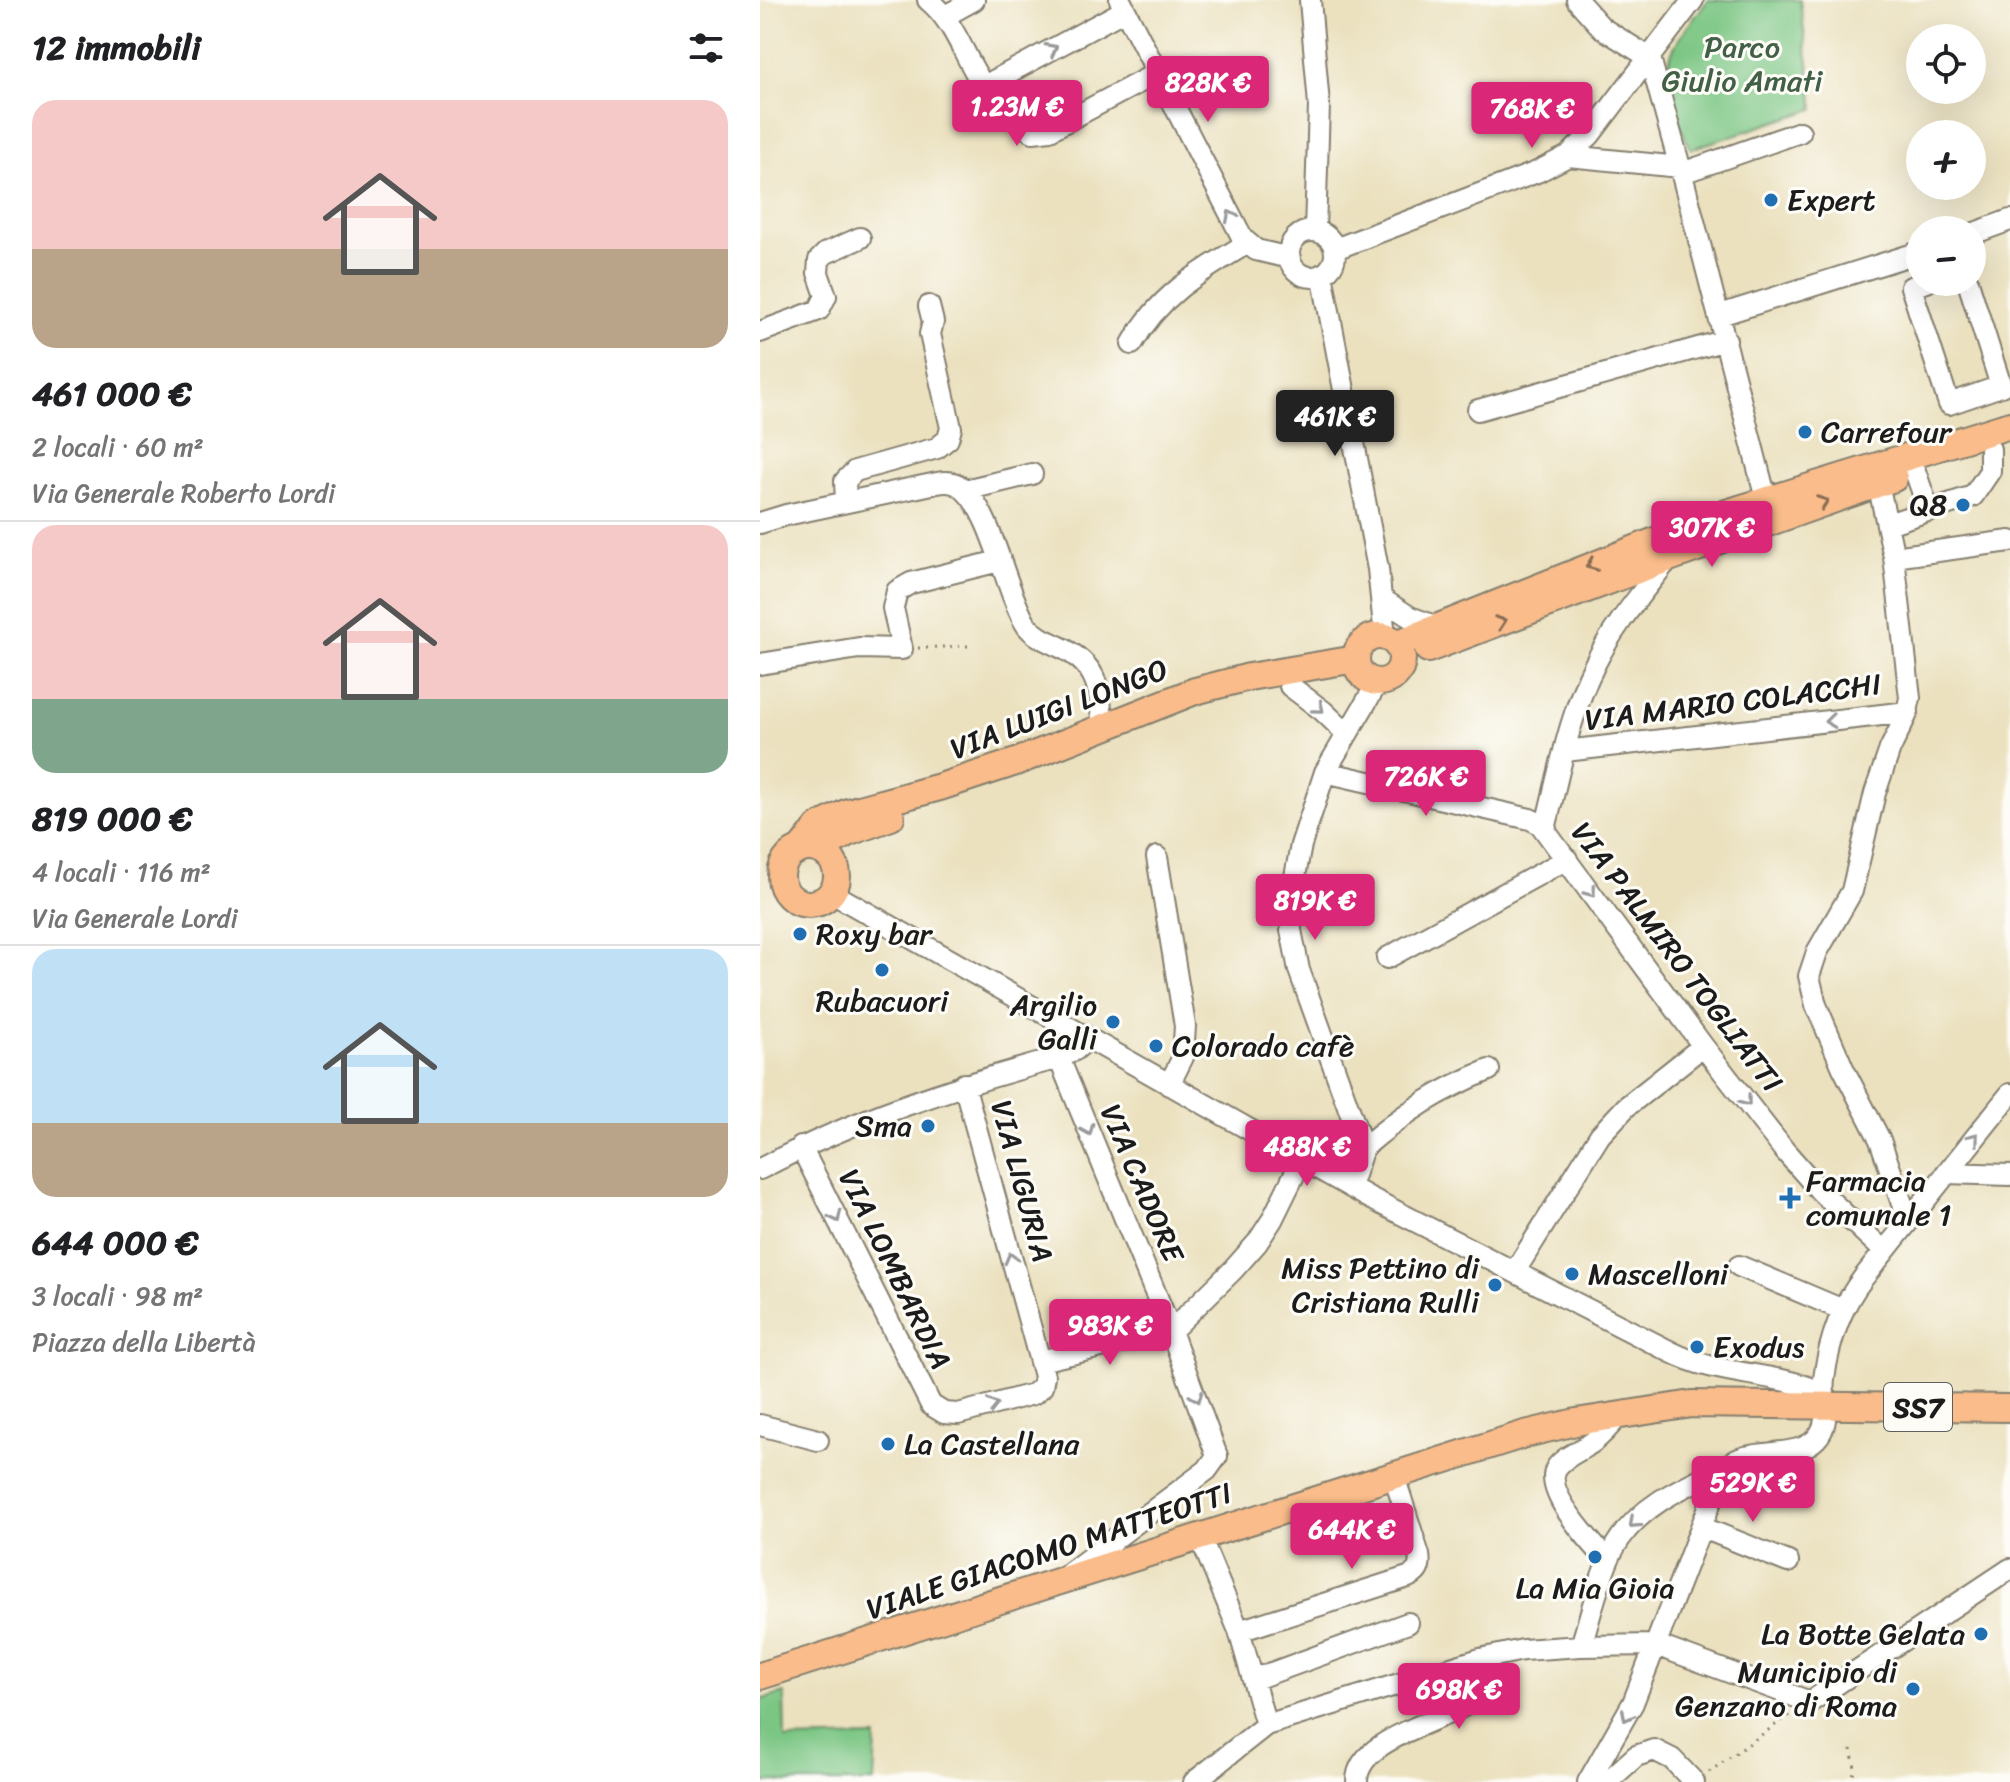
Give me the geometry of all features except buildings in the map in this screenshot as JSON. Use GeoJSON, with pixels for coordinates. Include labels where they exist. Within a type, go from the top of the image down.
{"type":"FeatureCollection","features":[{"type":"Feature","properties":{"kind":"main road"},"geometry":{"type":"LineString","coordinates":[[1394,646],[1683,529],[1766,499],[2010,425]]}},
{"type":"Feature","properties":{"kind":"main road"},"geometry":{"type":"LineString","coordinates":[[1394,646],[1397,673],[1385,681],[1365,672],[1359,647],[1367,639],[1394,646],[1669,558],[1878,483],[2000,446]]}},
{"type":"Feature","properties":{"kind":"main road","name":"VIA LUIGI LONGO"},"geometry":{"type":"LineString","coordinates":[[790,856],[818,827],[848,812],[983,774],[1187,694],[1219,684],[1365,672]]}},
{"type":"Feature","properties":{"kind":"main road","name":"VIA LUIGI LONGO"},"geometry":{"type":"LineString","coordinates":[[790,856],[863,826],[1056,763],[1192,709],[1241,695],[1365,672]]}},
{"type":"Feature","properties":{"kind":"main road"},"geometry":{"type":"LineString","coordinates":[[826,854],[836,868],[836,885],[832,893],[817,903],[792,898],[782,884],[790,856],[826,854]]}},
{"type":"Feature","properties":{"kind":"main road","name":"SS7"},"geometry":{"type":"LineString","coordinates":[[1825,1400],[2010,1408]]}},
{"type":"Feature","properties":{"kind":"main road","name":"VIALE GIACOMO MATTEOTTI"},"geometry":{"type":"LineString","coordinates":[[760,1676],[1538,1430],[1692,1404],[1825,1400]]}},
{"type":"Feature","properties":{"kind":"street"},"geometry":{"type":"LineString","coordinates":[[928,0],[945,16],[984,86],[1020,123],[1040,133],[1157,73]]}},
{"type":"Feature","properties":{"kind":"street"},"geometry":{"type":"LineString","coordinates":[[945,16],[974,0]]}},
{"type":"Feature","properties":{"kind":"street"},"geometry":{"type":"LineString","coordinates":[[1310,0],[1319,105],[1315,231]]}},
{"type":"Feature","properties":{"kind":"street"},"geometry":{"type":"LineString","coordinates":[[1577,0],[1602,28],[1650,58],[1766,499]]}},
{"type":"Feature","properties":{"kind":"street"},"geometry":{"type":"LineString","coordinates":[[1335,249],[1537,172],[1568,156],[1595,129],[1693,0]]}},
{"type":"Feature","properties":{"kind":"street"},"geometry":{"type":"LineString","coordinates":[[984,86],[1122,5],[1246,244],[1256,250],[1290,258]]}},
{"type":"Feature","properties":{"kind":"street"},"geometry":{"type":"LineString","coordinates":[[1568,156],[1681,170],[1800,132]]}},
{"type":"Feature","properties":{"kind":"street"},"geometry":{"type":"LineString","coordinates":[[1986,229],[2010,220]]}},
{"type":"Feature","properties":{"kind":"street"},"geometry":{"type":"LineString","coordinates":[[1308,231],[1328,237],[1335,249],[1333,264],[1316,276],[1302,274],[1290,258],[1296,238],[1308,231]]}},
{"type":"Feature","properties":{"kind":"street"},"geometry":{"type":"LineString","coordinates":[[760,332],[819,310],[826,296],[818,273],[819,260],[826,253],[860,238]]}},
{"type":"Feature","properties":{"kind":"street"},"geometry":{"type":"LineString","coordinates":[[1132,344],[1152,312],[1174,290],[1246,244]]}},
{"type":"Feature","properties":{"kind":"street"},"geometry":{"type":"LineString","coordinates":[[1720,315],[1906,256]]}},
{"type":"Feature","properties":{"kind":"street"},"geometry":{"type":"LineString","coordinates":[[1322,274],[1382,599],[1394,646]]}},
{"type":"Feature","properties":{"kind":"street"},"geometry":{"type":"LineString","coordinates":[[1914,296],[1949,404],[2001,386],[1972,296]]}},
{"type":"Feature","properties":{"kind":"street"},"geometry":{"type":"LineString","coordinates":[[846,502],[845,481],[855,471],[937,448],[948,439],[951,428],[930,334],[933,322],[929,306]]}},
{"type":"Feature","properties":{"kind":"street"},"geometry":{"type":"LineString","coordinates":[[1478,410],[1726,340]]}},
{"type":"Feature","properties":{"kind":"street"},"geometry":{"type":"LineString","coordinates":[[1888,524],[1973,496],[1990,471],[2000,446]]}},
{"type":"Feature","properties":{"kind":"street"},"geometry":{"type":"LineString","coordinates":[[1915,471],[1929,511]]}},
{"type":"Feature","properties":{"kind":"street"},"geometry":{"type":"LineString","coordinates":[[965,490],[1032,474]]}},
{"type":"Feature","properties":{"kind":"street"},"geometry":{"type":"LineString","coordinates":[[760,523],[944,482],[965,490],[982,516],[1020,615],[1031,632],[1081,659],[1094,674],[1103,729]]}},
{"type":"Feature","properties":{"kind":"street"},"geometry":{"type":"LineString","coordinates":[[1878,483],[1894,557],[1910,682],[1908,712],[1883,767],[1852,891],[1817,952],[1809,976],[1816,1005],[1843,1068],[1880,1140],[1908,1221]]}},
{"type":"Feature","properties":{"kind":"street"},"geometry":{"type":"LineString","coordinates":[[1894,557],[2010,541]]}},
{"type":"Feature","properties":{"kind":"street"},"geometry":{"type":"LineString","coordinates":[[1545,829],[1581,695],[1596,661],[1616,628],[1669,558]]}},
{"type":"Feature","properties":{"kind":"street"},"geometry":{"type":"LineString","coordinates":[[760,664],[859,648],[902,649],[893,608],[897,591],[911,583],[999,561]]}},
{"type":"Feature","properties":{"kind":"street"},"geometry":{"type":"LineString","coordinates":[[1382,599],[1410,617],[1437,627]]}},
{"type":"Feature","properties":{"kind":"street"},"geometry":{"type":"LineString","coordinates":[[1363,1148],[1303,983],[1291,930],[1290,903],[1305,829],[1325,772],[1346,733],[1365,672]]}},
{"type":"Feature","properties":{"kind":"street"},"geometry":{"type":"LineString","coordinates":[[1290,686],[1346,733]]}},
{"type":"Feature","properties":{"kind":"street","name":"VIA MARIO COLACCHI"},"geometry":{"type":"LineString","coordinates":[[1565,751],[1908,712]]}},
{"type":"Feature","properties":{"kind":"street","name":"VIA PALMIRO TOGLIATTI"},"geometry":{"type":"LineString","coordinates":[[1325,772],[1530,819],[1545,829],[1703,1046],[1808,1179],[1884,1251]]}},
{"type":"Feature","properties":{"kind":"street"},"geometry":{"type":"LineString","coordinates":[[1157,857],[1185,1026],[1183,1057],[1169,1085]]}},
{"type":"Feature","properties":{"kind":"street"},"geometry":{"type":"LineString","coordinates":[[1387,958],[1567,859]]}},
{"type":"Feature","properties":{"kind":"street"},"geometry":{"type":"LineString","coordinates":[[832,893],[1350,1187],[1690,1361],[1726,1372],[1793,1381],[1825,1400]]}},
{"type":"Feature","properties":{"kind":"street"},"geometry":{"type":"LineString","coordinates":[[760,1169],[801,1147],[892,1108],[1059,1058],[1088,1039]]}},
{"type":"Feature","properties":{"kind":"street"},"geometry":{"type":"LineString","coordinates":[[1515,1271],[1590,1148],[1607,1127],[1626,1107],[1703,1046]]}},
{"type":"Feature","properties":{"kind":"street","name":"VIA CADORE"},"geometry":{"type":"LineString","coordinates":[[1059,1058],[1216,1449],[1216,1460],[1207,1470],[1059,1581]]}},
{"type":"Feature","properties":{"kind":"street"},"geometry":{"type":"LineString","coordinates":[[1350,1187],[1363,1148],[1431,1096],[1489,1070]]}},
{"type":"Feature","properties":{"kind":"street","name":"VIA LIGURIA"},"geometry":{"type":"LineString","coordinates":[[964,1084],[1044,1376],[1042,1387]]}},
{"type":"Feature","properties":{"kind":"street"},"geometry":{"type":"LineString","coordinates":[[1581,1646],[1608,1561],[1625,1532],[1644,1514],[1670,1495],[1743,1457],[1804,1446],[1816,1439],[1825,1423],[1829,1350],[1843,1310],[1858,1284],[2010,1094]]}},
{"type":"Feature","properties":{"kind":"street","name":"VIA LOMBARDIA"},"geometry":{"type":"LineString","coordinates":[[801,1147],[931,1405],[941,1411],[960,1413],[1033,1394],[1042,1387]]}},
{"type":"Feature","properties":{"kind":"street"},"geometry":{"type":"LineString","coordinates":[[1040,1361],[1171,1331],[1257,1243],[1302,1159]]}},
{"type":"Feature","properties":{"kind":"street"},"geometry":{"type":"LineString","coordinates":[[1946,1173],[2010,1175]]}},
{"type":"Feature","properties":{"kind":"street"},"geometry":{"type":"LineString","coordinates":[[1739,1266],[1843,1310]]}},
{"type":"Feature","properties":{"kind":"street"},"geometry":{"type":"LineString","coordinates":[[1608,1561],[1568,1513],[1558,1491],[1555,1474],[1558,1465],[1594,1442],[1619,1415]]}},
{"type":"Feature","properties":{"kind":"street"},"geometry":{"type":"LineString","coordinates":[[760,1425],[818,1440]]}},
{"type":"Feature","properties":{"kind":"street"},"geometry":{"type":"LineString","coordinates":[[1588,1782],[1629,1711],[1724,1468]]}},
{"type":"Feature","properties":{"kind":"street"},"geometry":{"type":"LineString","coordinates":[[1239,1631],[1408,1577],[1417,1571],[1419,1555],[1394,1476]]}},
{"type":"Feature","properties":{"kind":"street"},"geometry":{"type":"LineString","coordinates":[[1701,1527],[1788,1562]]}},
{"type":"Feature","properties":{"kind":"street"},"geometry":{"type":"LineString","coordinates":[[1200,1537],[1239,1631],[1266,1725]]}},
{"type":"Feature","properties":{"kind":"street"},"geometry":{"type":"LineString","coordinates":[[1194,1782],[1266,1725],[1473,1662],[1523,1650],[1656,1645],[1805,1704],[2010,1569]]}},
{"type":"Feature","properties":{"kind":"street"},"geometry":{"type":"LineString","coordinates":[[1255,1679],[1408,1623]]}},
{"type":"Feature","properties":{"kind":"street"},"geometry":{"type":"LineString","coordinates":[[1357,1782],[1362,1764],[1378,1748],[1474,1700],[1477,1691],[1473,1662]]}},
{"type":"Feature","properties":{"kind":"street"},"geometry":{"type":"LineString","coordinates":[[1607,1782],[1643,1752],[1654,1750],[1700,1778]]}},
{"type":"Feature","properties":{"kind":"path"},"geometry":{"type":"LineString","coordinates":[[902,649],[969,646]]}},
{"type":"Feature","properties":{"kind":"path"},"geometry":{"type":"LineString","coordinates":[[1700,1778],[1805,1704]]}},
{"type":"Feature","properties":{"kind":"path"},"geometry":{"type":"LineString","coordinates":[[1851,1749],[1855,1768],[1851,1782]]}},
{"type":"Feature","properties":{"kind":"green space","name":"Parco Giulio Amati"},"geometry":{"type":"Polygon","coordinates":[[[1708,0],[1800,0],[1814,109],[1691,149],[1671,102],[1669,64],[1679,39],[1708,0]]]}},
{"type":"Feature","properties":{"kind":"green space"},"geometry":{"type":"Polygon","coordinates":[[[784,1693],[785,1739],[876,1737],[874,1782],[760,1782],[760,1700],[784,1693]]]}},
{"type":"Feature","properties":{"kind":"place","name":"Expert"},"geometry":{"type":"Point","coordinates":[1771,200]}},
{"type":"Feature","properties":{"kind":"place","name":"Carrefour"},"geometry":{"type":"Point","coordinates":[1805,432]}},
{"type":"Feature","properties":{"kind":"place","name":"Q8"},"geometry":{"type":"Point","coordinates":[1963,505]}},
{"type":"Feature","properties":{"kind":"place","name":"Roxy bar"},"geometry":{"type":"Point","coordinates":[800,934]}},
{"type":"Feature","properties":{"kind":"place","name":"Rubacuori"},"geometry":{"type":"Point","coordinates":[882,970]}},
{"type":"Feature","properties":{"kind":"place","name":"Argilio Galli"},"geometry":{"type":"Point","coordinates":[1113,1022]}},
{"type":"Feature","properties":{"kind":"place","name":"Colorado cafè"},"geometry":{"type":"Point","coordinates":[1156,1046]}},
{"type":"Feature","properties":{"kind":"place","name":"Sma"},"geometry":{"type":"Point","coordinates":[928,1126]}},
{"type":"Feature","properties":{"kind":"place","name":"Farmacia comunale 1"},"geometry":{"type":"Point","coordinates":[1790,1198]}},
{"type":"Feature","properties":{"kind":"place","name":"Mascelloni"},"geometry":{"type":"Point","coordinates":[1572,1274]}},
{"type":"Feature","properties":{"kind":"place","name":"Miss Pettino di Cristiana Rulli"},"geometry":{"type":"Point","coordinates":[1495,1285]}},
{"type":"Feature","properties":{"kind":"place","name":"Exodus"},"geometry":{"type":"Point","coordinates":[1697,1347]}},
{"type":"Feature","properties":{"kind":"place","name":"La Castellana"},"geometry":{"type":"Point","coordinates":[888,1444]}},
{"type":"Feature","properties":{"kind":"place","name":"La Mia Gioia"},"geometry":{"type":"Point","coordinates":[1595,1557]}},
{"type":"Feature","properties":{"kind":"place","name":"La Botte Gelata"},"geometry":{"type":"Point","coordinates":[1981,1634]}},
{"type":"Feature","properties":{"kind":"place","name":"Municipio di Genzano di Roma"},"geometry":{"type":"Point","coordinates":[1913,1689]}}]}
